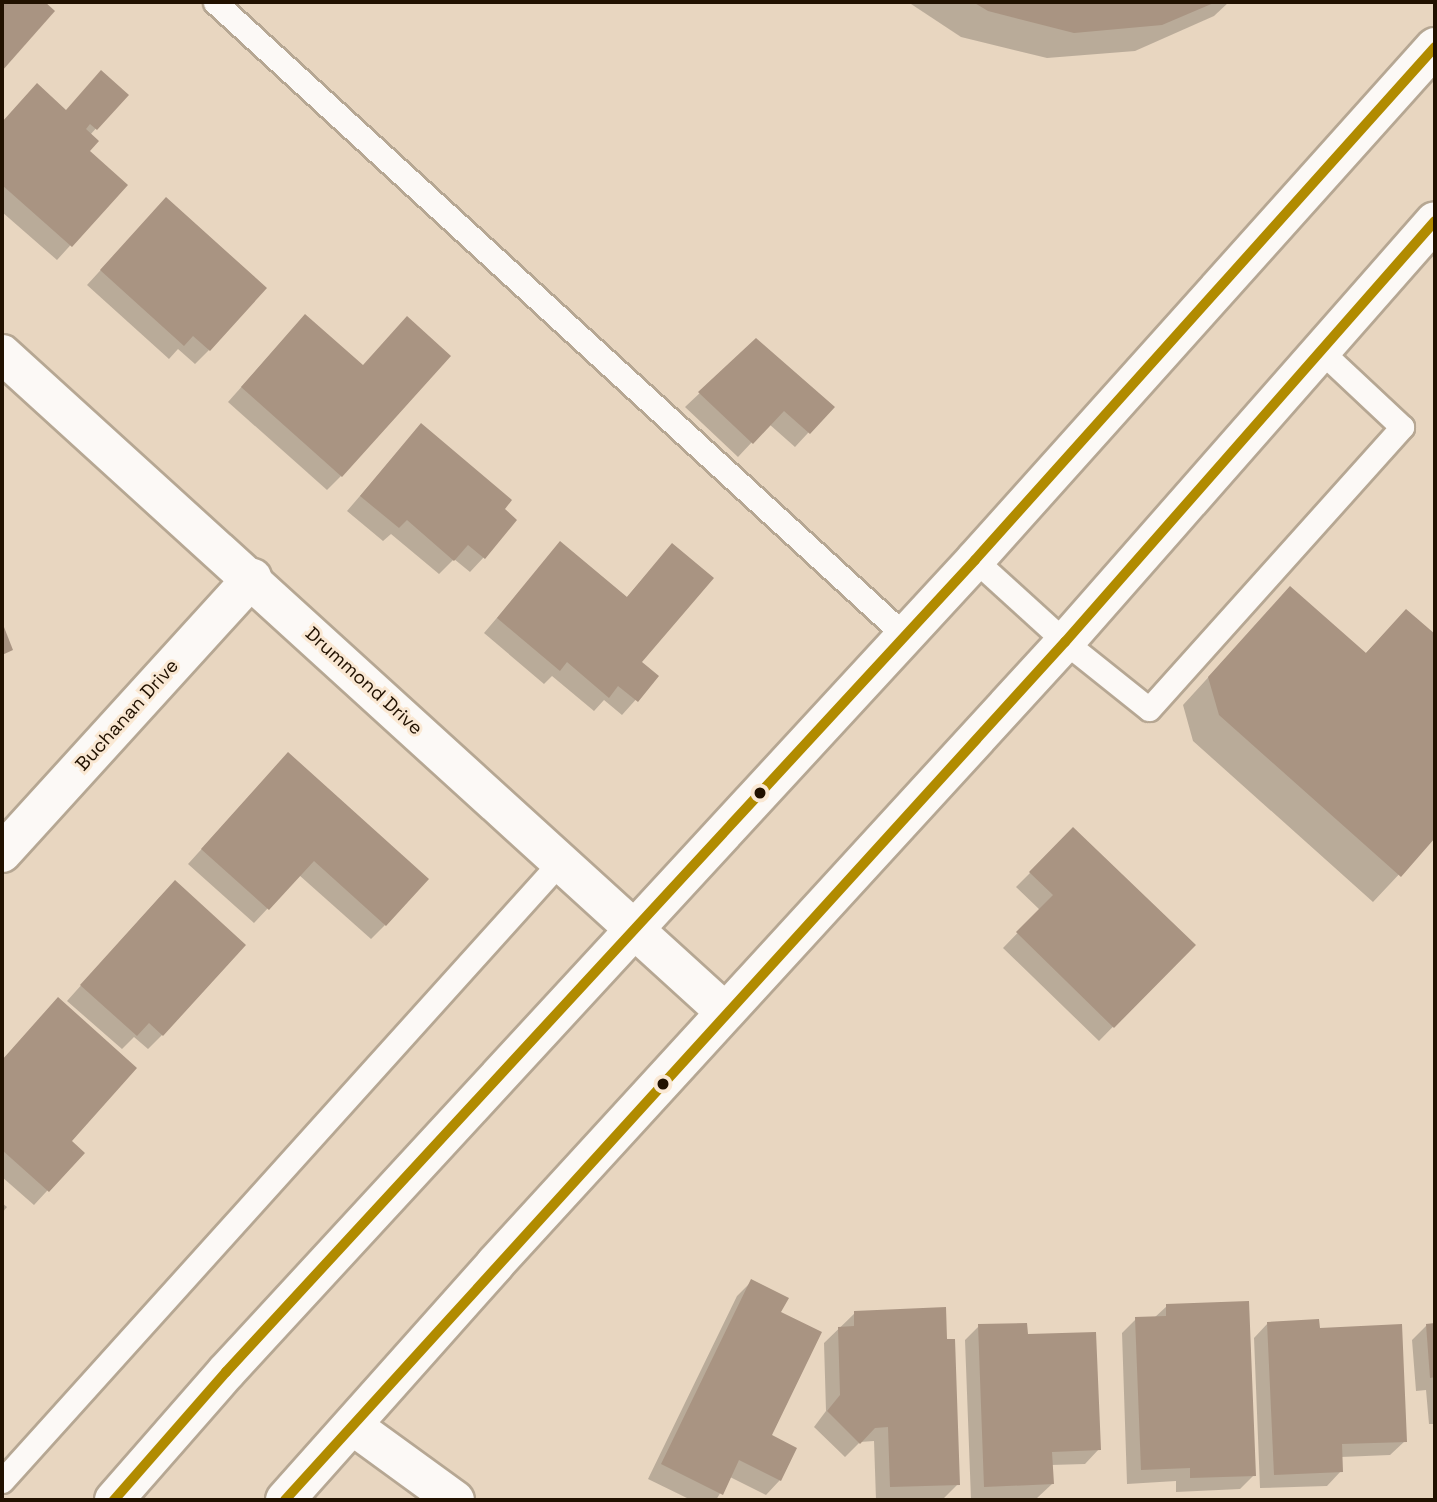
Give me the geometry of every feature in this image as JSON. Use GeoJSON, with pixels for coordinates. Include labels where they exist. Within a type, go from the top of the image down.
{"type":"FeatureCollection","features":[{"type":"Feature","properties":{"kind":"main road"},"geometry":{"type":"LineString","coordinates":[[114,1500],[226,1372],[903,634],[975,560],[1435,47]]}},
{"type":"Feature","properties":{"kind":"main road"},"geometry":{"type":"LineString","coordinates":[[301,1493],[353,1426],[724,1011],[1065,642],[1435,221]]}},
{"type":"Feature","properties":{"kind":"main road","name":"Drummond Drive"},"geometry":{"type":"LineString","coordinates":[[2,354],[252,578],[724,1011]]}},
{"type":"Feature","properties":{"kind":"main road","name":"Buchanan Drive"},"geometry":{"type":"LineString","coordinates":[[2,853],[252,578]]}},
{"type":"Feature","properties":{"kind":"main road"},"geometry":{"type":"LineString","coordinates":[[353,1426],[455,1500]]}},
{"type":"Feature","properties":{"kind":"lane"},"geometry":{"type":"LineString","coordinates":[[215,2],[903,634]]}},
{"type":"Feature","properties":{"kind":"lane"},"geometry":{"type":"LineString","coordinates":[[975,560],[1065,642],[1149,709],[1402,427],[1321,351]]}},
{"type":"Feature","properties":{"kind":"lane"},"geometry":{"type":"LineString","coordinates":[[2,1482],[561,861]]}},
{"type":"Feature","properties":{"kind":"building"},"geometry":{"type":"Polygon","coordinates":[[[2,2],[45,2],[55,11],[2,71],[2,2]]]}},
{"type":"Feature","properties":{"kind":"building"},"geometry":{"type":"Polygon","coordinates":[[[973,2],[1216,2],[1162,25],[1074,33],[988,11],[973,2]]]}},
{"type":"Feature","properties":{"kind":"building"},"geometry":{"type":"Polygon","coordinates":[[[101,70],[129,95],[97,130],[90,124],[86,129],[99,141],[90,151],[128,185],[72,247],[2,185],[2,122],[37,83],[66,110],[101,70]]]}},
{"type":"Feature","properties":{"kind":"building"},"geometry":{"type":"Polygon","coordinates":[[[166,197],[267,288],[210,351],[193,336],[184,346],[100,270],[166,197]]]}},
{"type":"Feature","properties":{"kind":"building"},"geometry":{"type":"Polygon","coordinates":[[[305,314],[363,365],[407,316],[451,356],[342,477],[241,387],[305,314]]]}},
{"type":"Feature","properties":{"kind":"building"},"geometry":{"type":"Polygon","coordinates":[[[756,338],[835,407],[810,434],[784,411],[753,444],[698,392],[756,338]]]}},
{"type":"Feature","properties":{"kind":"building"},"geometry":{"type":"Polygon","coordinates":[[[421,423],[512,500],[505,509],[517,520],[485,559],[468,545],[454,561],[407,520],[399,528],[360,496],[421,423]]]}},
{"type":"Feature","properties":{"kind":"building"},"geometry":{"type":"Polygon","coordinates":[[[560,541],[627,597],[672,543],[714,578],[642,662],[659,676],[638,702],[618,686],[609,698],[567,662],[560,671],[497,618],[560,541]]]}},
{"type":"Feature","properties":{"kind":"building"},"geometry":{"type":"Polygon","coordinates":[[[1290,586],[1366,653],[1406,609],[1435,634],[1435,838],[1401,877],[1219,715],[1208,677],[1290,586]]]}},
{"type":"Feature","properties":{"kind":"building"},"geometry":{"type":"Polygon","coordinates":[[[2,622],[13,650],[2,655],[2,622]]]}},
{"type":"Feature","properties":{"kind":"building"},"geometry":{"type":"Polygon","coordinates":[[[288,752],[429,879],[386,926],[314,861],[269,910],[201,849],[288,752]]]}},
{"type":"Feature","properties":{"kind":"building"},"geometry":{"type":"Polygon","coordinates":[[[1073,827],[1196,945],[1114,1028],[1016,932],[1053,895],[1029,872],[1073,827]]]}},
{"type":"Feature","properties":{"kind":"building"},"geometry":{"type":"Polygon","coordinates":[[[175,880],[246,945],[163,1036],[149,1023],[137,1036],[80,985],[175,880]]]}},
{"type":"Feature","properties":{"kind":"building"},"geometry":{"type":"Polygon","coordinates":[[[58,997],[137,1068],[72,1141],[85,1153],[49,1192],[2,1150],[2,1060],[58,997]]]}},
{"type":"Feature","properties":{"kind":"building"},"geometry":{"type":"Polygon","coordinates":[[[751,1279],[789,1298],[781,1312],[822,1332],[772,1435],[797,1448],[781,1481],[739,1460],[723,1495],[661,1464],[751,1279]]]}},
{"type":"Feature","properties":{"kind":"building"},"geometry":{"type":"Polygon","coordinates":[[[1249,1301],[1256,1476],[1190,1478],[1190,1468],[1141,1470],[1135,1317],[1166,1316],[1166,1304],[1249,1301]]]}},
{"type":"Feature","properties":{"kind":"building"},"geometry":{"type":"Polygon","coordinates":[[[946,1307],[947,1339],[955,1339],[960,1485],[890,1487],[888,1427],[875,1428],[860,1444],[827,1411],[840,1395],[838,1327],[854,1326],[854,1311],[946,1307]]]}},
{"type":"Feature","properties":{"kind":"building"},"geometry":{"type":"Polygon","coordinates":[[[1319,1319],[1320,1328],[1402,1324],[1407,1442],[1342,1444],[1343,1472],[1274,1475],[1267,1322],[1319,1319]]]}},
{"type":"Feature","properties":{"kind":"building"},"geometry":{"type":"Polygon","coordinates":[[[1027,1323],[1028,1334],[1096,1332],[1101,1450],[1052,1452],[1054,1484],[984,1487],[978,1324],[1027,1323]]]}},
{"type":"Feature","properties":{"kind":"building"},"geometry":{"type":"Polygon","coordinates":[[[1435,1323],[1435,1377],[1430,1378],[1426,1324],[1435,1323]]]}},
{"type":"Feature","properties":{"kind":"transit line"},"geometry":{"type":"LineString","coordinates":[[114,1500],[226,1372],[975,560],[1435,47]]}},
{"type":"Feature","properties":{"kind":"transit line"},"geometry":{"type":"LineString","coordinates":[[285,1500],[1065,642],[1435,221]]}}]}
